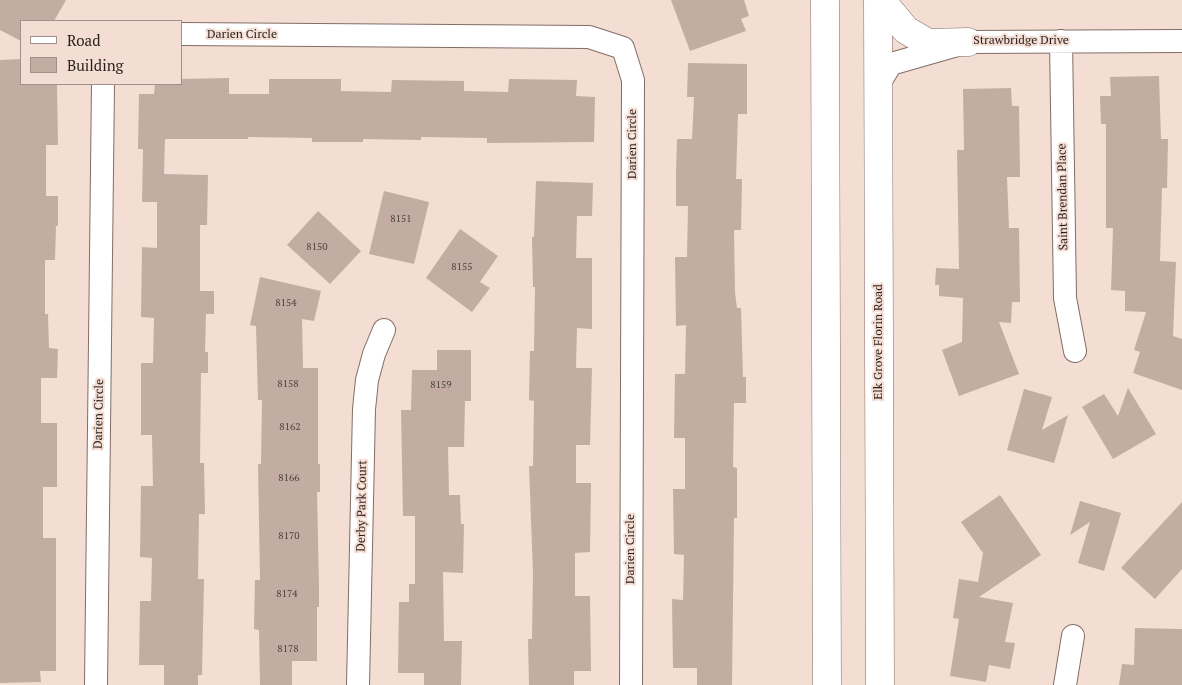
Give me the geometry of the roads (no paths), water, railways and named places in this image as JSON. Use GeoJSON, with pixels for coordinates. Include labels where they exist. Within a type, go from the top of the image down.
{"type":"FeatureCollection","features":[{"type":"Feature","properties":{"kind":"main road"},"geometry":{"type":"LineString","coordinates":[[824,0],[827,685]]}},
{"type":"Feature","properties":{"kind":"main road"},"geometry":{"type":"LineString","coordinates":[[879,0],[906,30],[928,43],[968,42]]}},
{"type":"Feature","properties":{"kind":"main road","name":"Elk Grove Florin Road"},"geometry":{"type":"LineString","coordinates":[[879,0],[877,87],[880,685]]}},
{"type":"Feature","properties":{"kind":"street","name":"Darien Circle"},"geometry":{"type":"LineString","coordinates":[[182,34],[589,37],[623,48],[633,80],[631,685]]}},
{"type":"Feature","properties":{"kind":"street","name":"Saint Brendan Place"},"geometry":{"type":"LineString","coordinates":[[1061,41],[1065,298],[1076,351]]}},
{"type":"Feature","properties":{"kind":"street","name":"Strawbridge Drive"},"geometry":{"type":"LineString","coordinates":[[877,87],[891,64],[968,42],[1182,41]]}},
{"type":"Feature","properties":{"kind":"street","name":"Darien Circle"},"geometry":{"type":"LineString","coordinates":[[96,685],[103,85]]}},
{"type":"Feature","properties":{"kind":"street","name":"Derby Park Court"},"geometry":{"type":"LineString","coordinates":[[358,685],[364,409],[367,380],[374,354],[384,330]]}},
{"type":"Feature","properties":{"kind":"street"},"geometry":{"type":"LineString","coordinates":[[1065,685],[1073,636]]}}]}
